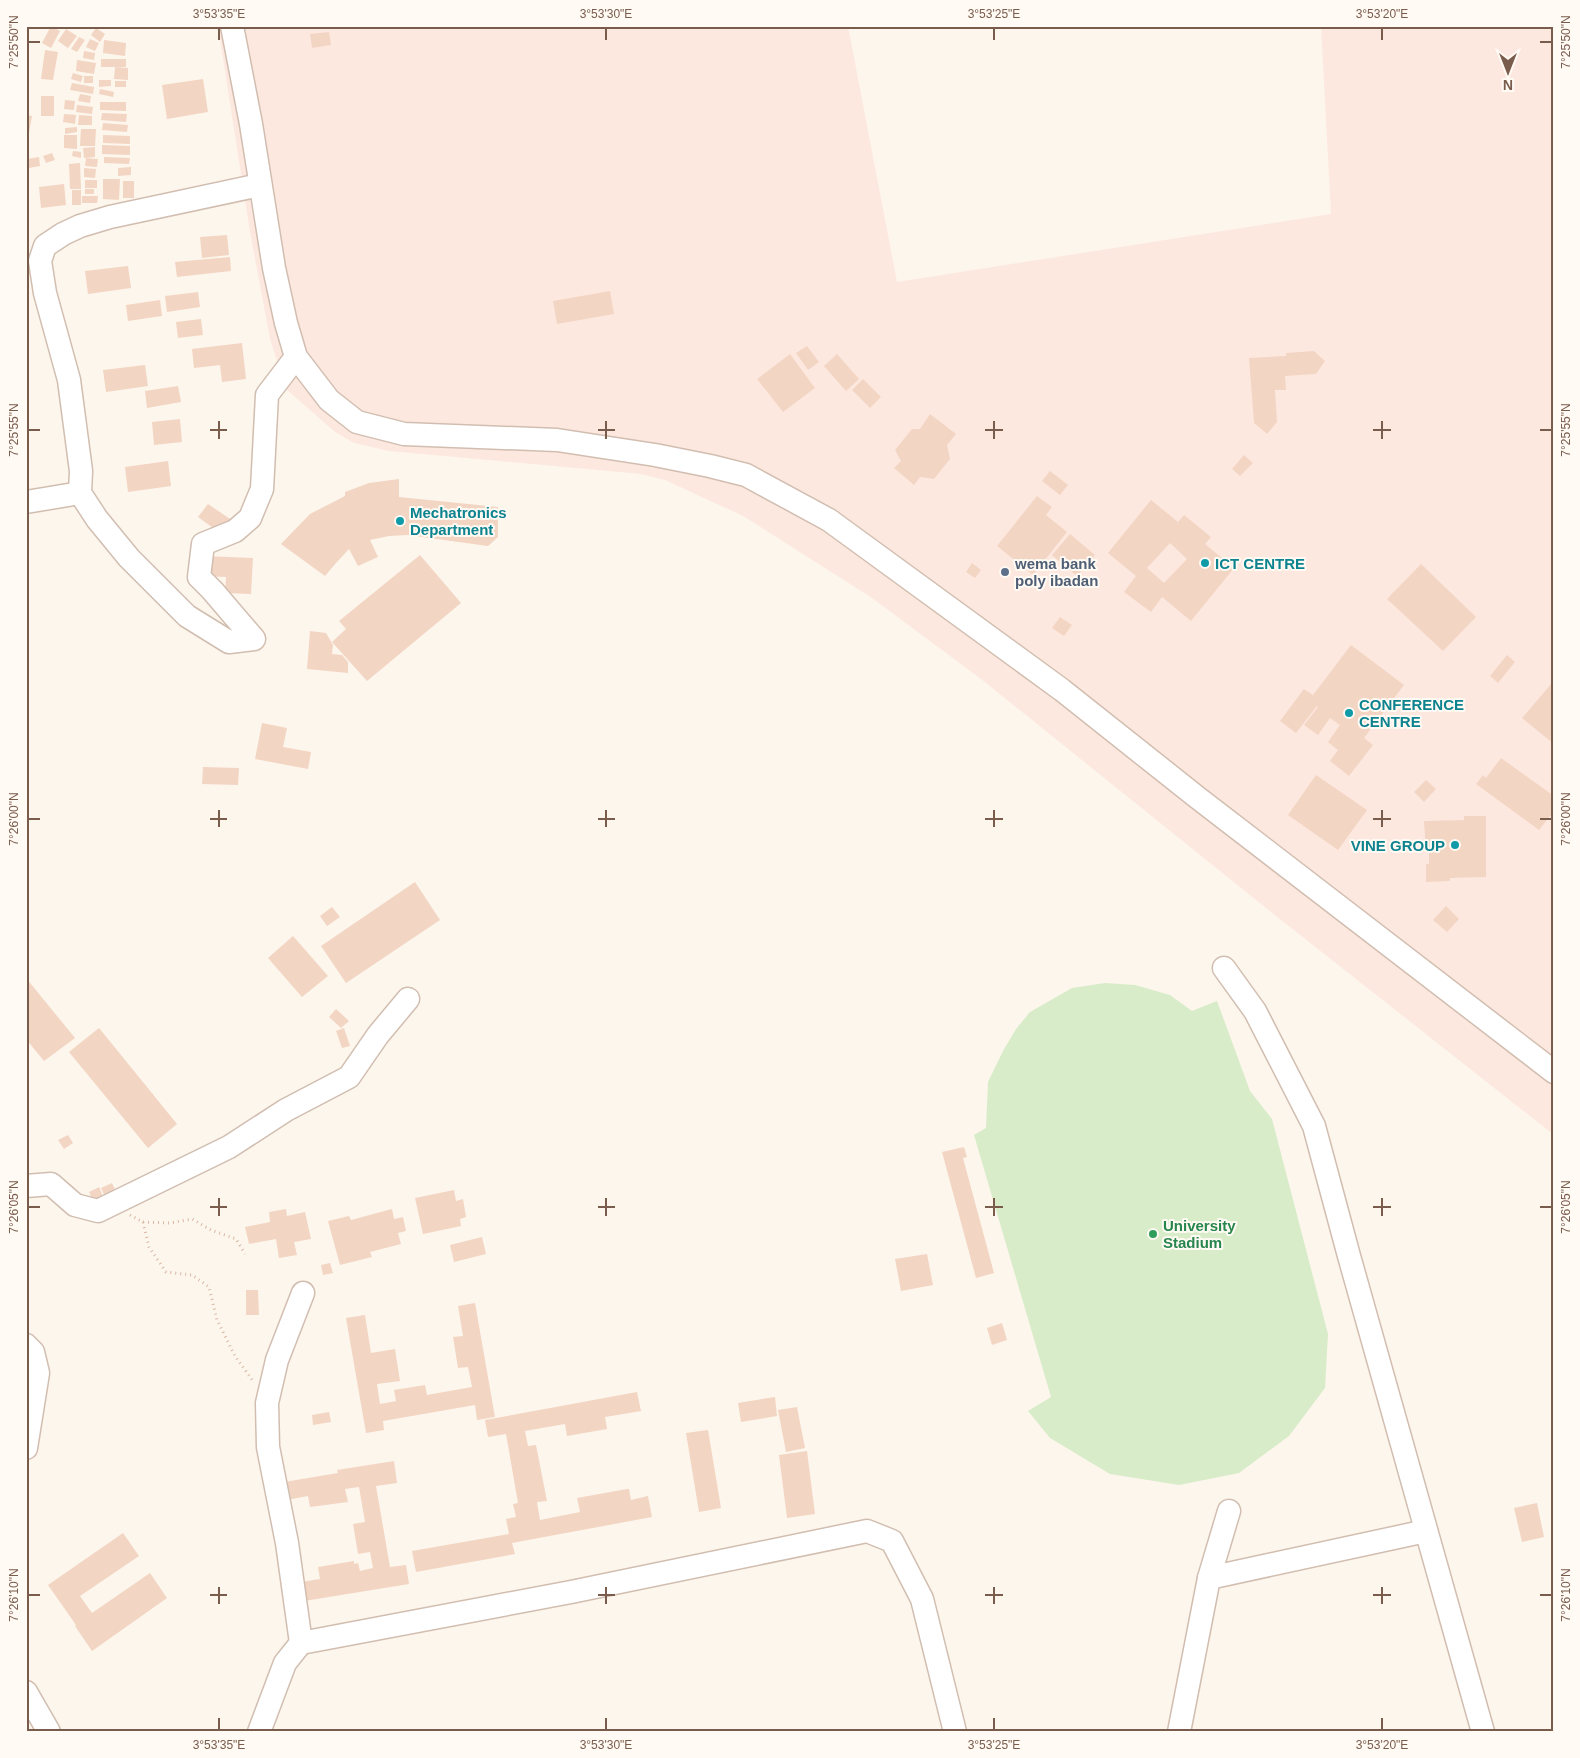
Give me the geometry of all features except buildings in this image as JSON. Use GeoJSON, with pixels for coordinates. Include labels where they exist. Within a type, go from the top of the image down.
{"type":"FeatureCollection","features":[{"type":"Feature","properties":{"kind":"street"},"geometry":{"type":"LineString","coordinates":[[232,26],[274,268],[286,323],[296,357],[329,400],[357,422],[404,434],[557,440],[655,455],[710,466],[746,475],[829,520],[1062,690],[1198,798],[1554,1072]]}},
{"type":"Feature","properties":{"kind":"street"},"geometry":{"type":"LineString","coordinates":[[260,185],[110,217],[80,226],[45,246],[40,260],[46,293],[70,380],[81,471],[80,493],[97,519],[129,558],[187,616],[230,642],[254,640],[199,576],[203,544],[235,531],[250,518],[262,489],[267,395],[296,357]]}},
{"type":"Feature","properties":{"kind":"street"},"geometry":{"type":"LineString","coordinates":[[26,502],[80,493]]}},
{"type":"Feature","properties":{"kind":"street"},"geometry":{"type":"LineString","coordinates":[[1224,968],[1255,1011],[1314,1126],[1348,1256],[1483,1732]]}},
{"type":"Feature","properties":{"kind":"street"},"geometry":{"type":"LineString","coordinates":[[26,1186],[51,1184],[75,1205],[98,1211],[230,1147],[286,1110],[349,1077],[378,1035],[408,999]]}},
{"type":"Feature","properties":{"kind":"street"},"geometry":{"type":"LineString","coordinates":[[301,1643],[287,1543],[268,1447],[267,1403],[277,1360],[303,1293]]}},
{"type":"Feature","properties":{"kind":"street"},"geometry":{"type":"LineString","coordinates":[[26,1345],[34,1352],[38,1373],[26,1448]]}},
{"type":"Feature","properties":{"kind":"street"},"geometry":{"type":"LineString","coordinates":[[1178,1732],[1209,1578],[1229,1511]]}},
{"type":"Feature","properties":{"kind":"street"},"geometry":{"type":"LineString","coordinates":[[259,1732],[285,1663],[301,1643],[570,1592],[867,1531],[892,1541],[922,1599],[955,1732]]}},
{"type":"Feature","properties":{"kind":"street"},"geometry":{"type":"LineString","coordinates":[[1209,1578],[1426,1531]]}},
{"type":"Feature","properties":{"kind":"street"},"geometry":{"type":"LineString","coordinates":[[26,1692],[49,1732]]}},
{"type":"Feature","properties":{"kind":"path"},"geometry":{"type":"LineString","coordinates":[[98,1211],[124,1212],[144,1222],[170,1222],[192,1219],[211,1230],[236,1239],[245,1254]]}},
{"type":"Feature","properties":{"kind":"path"},"geometry":{"type":"LineString","coordinates":[[144,1222],[149,1247],[166,1272],[192,1274],[209,1287],[218,1320],[235,1356],[267,1403]]}},
{"type":"Feature","properties":{"kind":"shaded area"},"geometry":{"type":"Polygon","coordinates":[[[218,26],[848,26],[897,282],[1331,214],[1321,26],[1554,26],[1554,1135],[1266,908],[981,679],[872,598],[743,516],[665,480],[641,474],[389,451],[354,443],[335,432],[286,389],[270,339],[250,232],[218,26]]]}},
{"type":"Feature","properties":{"kind":"green space","name":"University Stadium"},"geometry":{"type":"Polygon","coordinates":[[[1105,983],[1135,985],[1170,995],[1192,1011],[1217,1001],[1250,1091],[1272,1119],[1328,1334],[1325,1388],[1289,1436],[1239,1473],[1179,1485],[1110,1474],[1050,1438],[1028,1411],[1051,1397],[974,1135],[986,1128],[988,1082],[1016,1029],[1030,1012],[1072,988],[1105,983]]]}},
{"type":"Feature","properties":{"kind":"place","name":"Mechatronics Department"},"geometry":{"type":"Point","coordinates":[400,521]}},
{"type":"Feature","properties":{"kind":"place","name":"ICT CENTRE"},"geometry":{"type":"Point","coordinates":[1205,563]}},
{"type":"Feature","properties":{"kind":"place","name":"wema bank poly ibadan"},"geometry":{"type":"Point","coordinates":[1005,572]}},
{"type":"Feature","properties":{"kind":"place","name":"CONFERENCE CENTRE"},"geometry":{"type":"Point","coordinates":[1349,713]}},
{"type":"Feature","properties":{"kind":"place","name":"VINE GROUP"},"geometry":{"type":"Point","coordinates":[1455,845]}},
{"type":"Feature","properties":{"kind":"place","name":"University Stadium"},"geometry":{"type":"Point","coordinates":[1153,1234]}}]}
